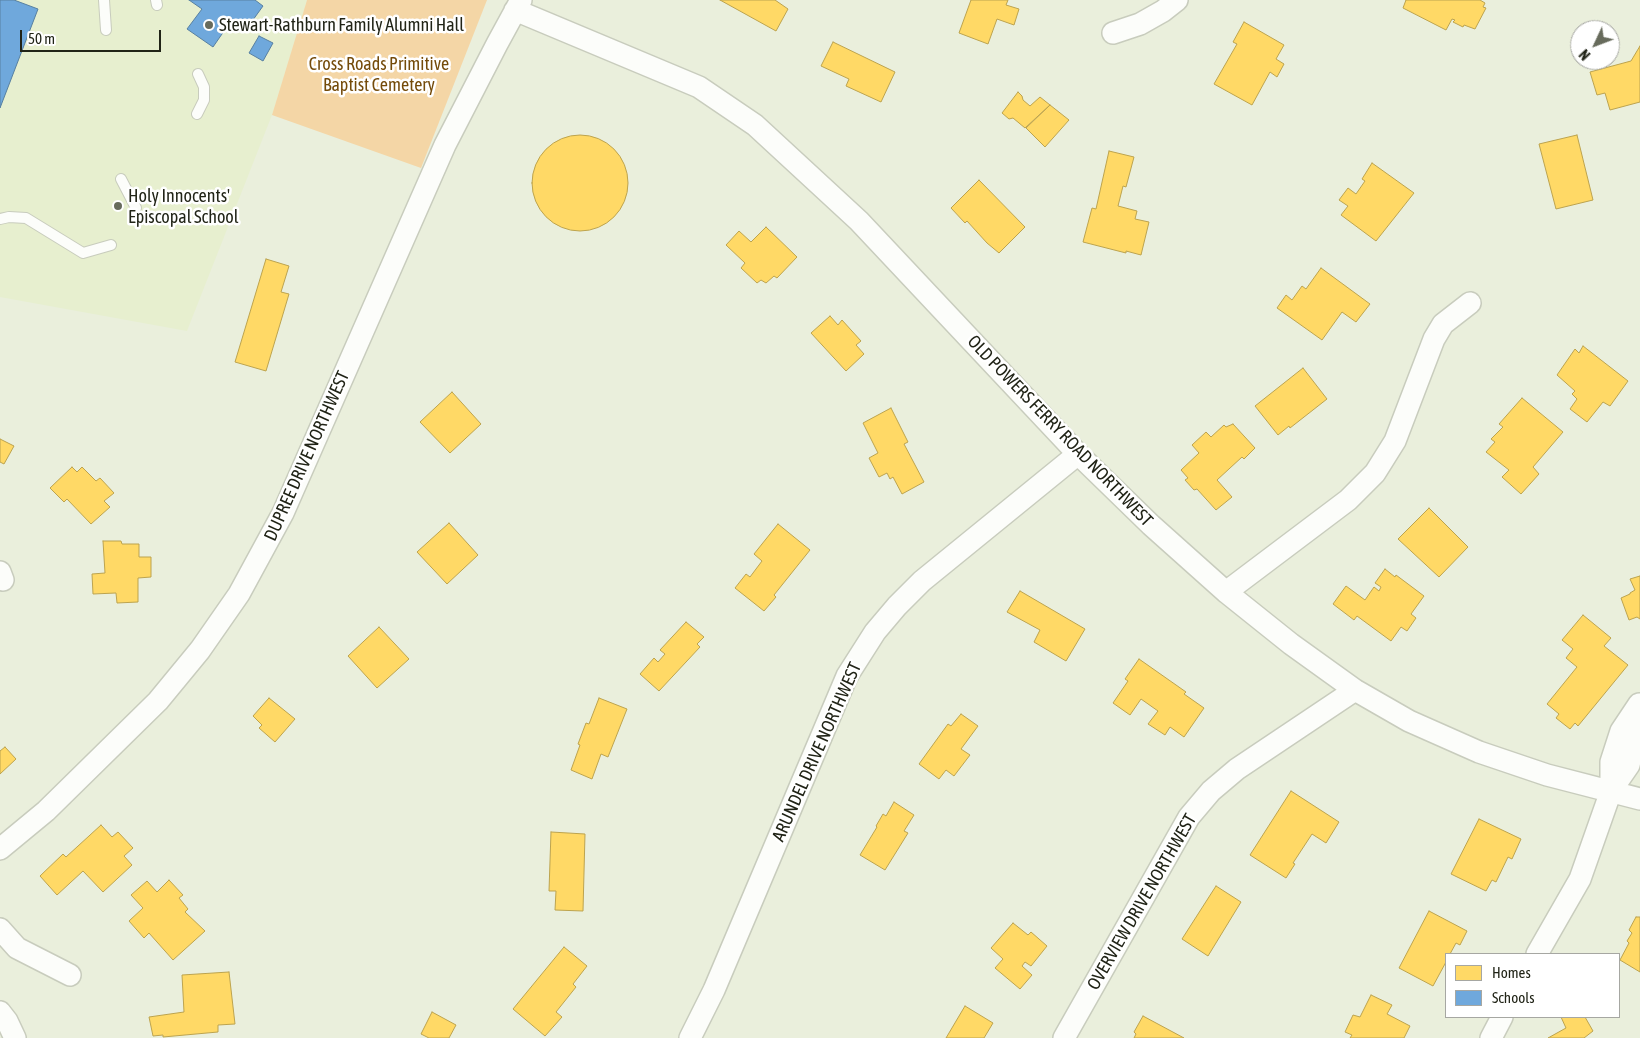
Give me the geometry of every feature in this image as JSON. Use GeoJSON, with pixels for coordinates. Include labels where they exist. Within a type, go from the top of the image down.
{"type":"FeatureCollection","features":[{"type":"Feature","properties":{"kind":"street"},"geometry":{"type":"LineString","coordinates":[[1113,33],[1140,24],[1163,11],[1177,0]]}},
{"type":"Feature","properties":{"kind":"street","name":"OLD POWERS FERRY ROAD NORTHWEST"},"geometry":{"type":"LineString","coordinates":[[518,5],[698,88],[755,125],[859,221],[1078,454],[1150,525],[1226,592],[1291,644],[1355,690],[1409,721],[1479,752],[1547,775],[1640,799]]}},
{"type":"Feature","properties":{"kind":"street","name":"DUPREE DRIVE NORTHWEST"},"geometry":{"type":"LineString","coordinates":[[0,849],[46,811],[158,701],[200,650],[239,594],[284,513],[445,145],[518,5]]}},
{"type":"Feature","properties":{"kind":"street"},"geometry":{"type":"LineString","coordinates":[[1226,592],[1348,500],[1375,473],[1395,441],[1434,339],[1444,324],[1470,303]]}},
{"type":"Feature","properties":{"kind":"street","name":"ARUNDEL DRIVE NORTHWEST"},"geometry":{"type":"LineString","coordinates":[[690,1038],[714,990],[847,676],[875,632],[922,581],[1078,454]]}},
{"type":"Feature","properties":{"kind":"street","name":"OVERVIEW DRIVE NORTHWEST"},"geometry":{"type":"LineString","coordinates":[[1064,1038],[1189,816],[1211,791],[1237,769],[1355,690]]}},
{"type":"Feature","properties":{"kind":"street"},"geometry":{"type":"LineString","coordinates":[[1538,953],[1580,880],[1611,791],[1611,762],[1622,727],[1637,707]]}},
{"type":"Feature","properties":{"kind":"street"},"geometry":{"type":"LineString","coordinates":[[0,929],[18,948],[70,976]]}},
{"type":"Feature","properties":{"kind":"street"},"geometry":{"type":"LineString","coordinates":[[0,1012],[7,1021],[15,1038]]}},
{"type":"Feature","properties":{"kind":"street"},"geometry":{"type":"LineString","coordinates":[[1491,1038],[1501,1018]]}},
{"type":"Feature","properties":{"kind":"lane"},"geometry":{"type":"LineString","coordinates":[[104,0],[106,30]]}},
{"type":"Feature","properties":{"kind":"lane"},"geometry":{"type":"LineString","coordinates":[[198,74],[204,87],[204,100],[198,114]]}},
{"type":"Feature","properties":{"kind":"lane"},"geometry":{"type":"LineString","coordinates":[[121,179],[136,208]]}},
{"type":"Feature","properties":{"kind":"lane"},"geometry":{"type":"LineString","coordinates":[[0,219],[9,217],[26,218],[83,253],[111,245]]}},
{"type":"Feature","properties":{"kind":"shaded area","name":"Holy Innocents' Episcopal School"},"geometry":{"type":"Polygon","coordinates":[[[0,0],[307,0],[272,115],[187,331],[0,297],[0,0]]]}},
{"type":"Feature","properties":{"kind":"green space","name":"Cross Roads Primitive Baptist Cemetery"},"geometry":{"type":"Polygon","coordinates":[[[307,0],[487,0],[421,168],[272,115],[307,0]]]}},
{"type":"Feature","properties":{"kind":"building: Homes"},"geometry":{"type":"Polygon","coordinates":[[[720,0],[775,0],[788,9],[776,31],[720,0]]]}},
{"type":"Feature","properties":{"kind":"building: Homes"},"geometry":{"type":"Polygon","coordinates":[[[971,0],[1008,0],[1006,5],[1019,9],[1014,25],[997,19],[988,44],[959,33],[971,0]]]}},
{"type":"Feature","properties":{"kind":"building: Homes"},"geometry":{"type":"Polygon","coordinates":[[[1406,0],[1480,0],[1485,3],[1483,7],[1486,8],[1475,29],[1464,25],[1463,27],[1453,22],[1455,20],[1452,19],[1446,30],[1403,8],[1406,0]]]}},
{"type":"Feature","properties":{"kind":"building: Homes"},"geometry":{"type":"Polygon","coordinates":[[[1244,22],[1284,45],[1276,59],[1284,64],[1277,77],[1270,72],[1252,105],[1214,84],[1237,44],[1233,42],[1244,22]]]}},
{"type":"Feature","properties":{"kind":"building: Homes"},"geometry":{"type":"Polygon","coordinates":[[[833,42],[895,72],[881,102],[846,86],[849,79],[821,66],[833,42]]]}},
{"type":"Feature","properties":{"kind":"building: Homes"},"geometry":{"type":"Polygon","coordinates":[[[1640,46],[1640,102],[1610,110],[1605,93],[1597,95],[1590,72],[1620,70],[1620,64],[1631,61],[1640,46]]]}},
{"type":"Feature","properties":{"kind":"building: Homes"},"geometry":{"type":"Polygon","coordinates":[[[1018,92],[1030,106],[1040,97],[1050,105],[1025,128],[1013,118],[1009,119],[1002,113],[1018,92]]]}},
{"type":"Feature","properties":{"kind":"building: Homes"},"geometry":{"type":"Polygon","coordinates":[[[1050,105],[1069,120],[1045,147],[1026,128],[1050,105]]]}},
{"type":"Feature","properties":{"kind":"building: Homes"},"geometry":{"type":"Polygon","coordinates":[[[580,135],[599,138],[614,149],[625,164],[628,183],[625,202],[614,217],[599,228],[580,231],[561,228],[546,217],[535,202],[532,183],[535,164],[546,149],[561,138],[580,135]]]}},
{"type":"Feature","properties":{"kind":"building: Homes"},"geometry":{"type":"Polygon","coordinates":[[[1577,135],[1593,200],[1556,209],[1539,144],[1577,135]]]}},
{"type":"Feature","properties":{"kind":"building: Homes"},"geometry":{"type":"Polygon","coordinates":[[[1109,151],[1134,157],[1126,187],[1123,186],[1118,206],[1137,211],[1135,219],[1149,222],[1141,255],[1083,242],[1092,208],[1096,209],[1109,151]]]}},
{"type":"Feature","properties":{"kind":"building: Homes"},"geometry":{"type":"Polygon","coordinates":[[[1372,163],[1414,193],[1376,241],[1341,215],[1348,206],[1339,200],[1348,188],[1356,194],[1365,181],[1362,179],[1372,163]]]}},
{"type":"Feature","properties":{"kind":"building: Homes"},"geometry":{"type":"Polygon","coordinates":[[[979,180],[1025,227],[999,253],[951,208],[979,180]]]}},
{"type":"Feature","properties":{"kind":"building: Homes"},"geometry":{"type":"Polygon","coordinates":[[[766,227],[797,257],[777,278],[774,276],[766,283],[761,280],[757,283],[741,268],[745,263],[726,245],[739,231],[751,242],[766,227]]]}},
{"type":"Feature","properties":{"kind":"building: Homes"},"geometry":{"type":"Polygon","coordinates":[[[266,259],[289,266],[281,292],[289,294],[266,371],[235,362],[266,259]]]}},
{"type":"Feature","properties":{"kind":"building: Homes"},"geometry":{"type":"Polygon","coordinates":[[[1321,268],[1370,304],[1356,322],[1342,312],[1322,340],[1277,308],[1286,295],[1292,300],[1302,286],[1306,289],[1321,268]]]}},
{"type":"Feature","properties":{"kind":"building: Homes"},"geometry":{"type":"Polygon","coordinates":[[[830,316],[838,325],[842,320],[861,341],[856,345],[864,354],[846,371],[811,333],[830,316]]]}},
{"type":"Feature","properties":{"kind":"building: Homes"},"geometry":{"type":"Polygon","coordinates":[[[1583,346],[1628,381],[1610,406],[1603,402],[1587,422],[1570,409],[1577,399],[1572,394],[1575,391],[1557,375],[1575,349],[1579,353],[1583,346]]]}},
{"type":"Feature","properties":{"kind":"building: Homes"},"geometry":{"type":"Polygon","coordinates":[[[1303,368],[1327,399],[1278,435],[1255,406],[1303,368]]]}},
{"type":"Feature","properties":{"kind":"building: Homes"},"geometry":{"type":"Polygon","coordinates":[[[452,392],[481,424],[450,453],[420,422],[452,392]]]}},
{"type":"Feature","properties":{"kind":"building: Homes"},"geometry":{"type":"Polygon","coordinates":[[[1522,398],[1563,432],[1533,467],[1539,474],[1521,494],[1502,477],[1509,470],[1486,452],[1495,442],[1491,439],[1503,427],[1499,424],[1522,398]]]}},
{"type":"Feature","properties":{"kind":"building: Homes"},"geometry":{"type":"Polygon","coordinates":[[[891,408],[908,442],[904,444],[924,482],[902,494],[893,477],[890,479],[887,473],[879,477],[869,458],[878,453],[863,423],[891,408]]]}},
{"type":"Feature","properties":{"kind":"building: Homes"},"geometry":{"type":"Polygon","coordinates":[[[1233,424],[1255,448],[1217,480],[1232,497],[1216,510],[1197,489],[1194,490],[1185,480],[1188,478],[1181,470],[1199,453],[1192,445],[1206,432],[1211,437],[1224,425],[1226,427],[1233,424]]]}},
{"type":"Feature","properties":{"kind":"building: Homes"},"geometry":{"type":"Polygon","coordinates":[[[0,439],[14,446],[4,464],[0,462],[0,439]]]}},
{"type":"Feature","properties":{"kind":"building: Homes"},"geometry":{"type":"Polygon","coordinates":[[[72,467],[77,472],[82,467],[96,481],[100,478],[114,493],[104,501],[110,507],[91,524],[67,499],[64,502],[50,488],[72,467]]]}},
{"type":"Feature","properties":{"kind":"building: Homes"},"geometry":{"type":"Polygon","coordinates":[[[1429,508],[1468,547],[1439,577],[1398,539],[1429,508]]]}},
{"type":"Feature","properties":{"kind":"building: Homes"},"geometry":{"type":"Polygon","coordinates":[[[449,523],[478,555],[447,584],[417,552],[449,523]]]}},
{"type":"Feature","properties":{"kind":"building: Homes"},"geometry":{"type":"Polygon","coordinates":[[[778,524],[810,550],[774,595],[776,597],[764,611],[735,588],[746,574],[750,577],[762,561],[754,554],[778,524]]]}},
{"type":"Feature","properties":{"kind":"building: Homes"},"geometry":{"type":"Polygon","coordinates":[[[103,541],[139,544],[139,557],[151,557],[151,577],[138,578],[138,602],[117,603],[116,593],[93,594],[92,574],[105,573],[103,541]]]}},
{"type":"Feature","properties":{"kind":"building: Homes"},"geometry":{"type":"Polygon","coordinates":[[[1385,569],[1424,596],[1411,614],[1416,618],[1407,631],[1401,627],[1391,641],[1357,616],[1354,620],[1333,604],[1346,586],[1365,600],[1374,587],[1379,591],[1381,587],[1375,583],[1385,569]]]}},
{"type":"Feature","properties":{"kind":"building: Homes"},"geometry":{"type":"Polygon","coordinates":[[[1640,576],[1640,619],[1637,617],[1629,620],[1621,598],[1635,590],[1630,579],[1640,576]]]}},
{"type":"Feature","properties":{"kind":"building: Homes"},"geometry":{"type":"Polygon","coordinates":[[[1020,591],[1085,629],[1066,661],[1034,642],[1040,630],[1007,612],[1020,591]]]}},
{"type":"Feature","properties":{"kind":"building: Homes"},"geometry":{"type":"Polygon","coordinates":[[[1583,615],[1611,638],[1604,646],[1628,665],[1578,726],[1575,723],[1570,729],[1556,718],[1559,714],[1547,704],[1577,667],[1566,658],[1573,649],[1562,640],[1583,615]]]}},
{"type":"Feature","properties":{"kind":"building: Homes"},"geometry":{"type":"Polygon","coordinates":[[[686,622],[704,637],[697,644],[700,647],[659,691],[640,674],[654,658],[658,662],[665,654],[660,650],[686,622]]]}},
{"type":"Feature","properties":{"kind":"building: Homes"},"geometry":{"type":"Polygon","coordinates":[[[379,627],[409,659],[377,688],[348,656],[379,627]]]}},
{"type":"Feature","properties":{"kind":"building: Homes"},"geometry":{"type":"Polygon","coordinates":[[[1139,659],[1186,692],[1184,694],[1204,708],[1184,737],[1170,727],[1165,735],[1148,724],[1158,711],[1141,699],[1130,715],[1113,703],[1128,681],[1125,679],[1139,659]]]}},
{"type":"Feature","properties":{"kind":"building: Homes"},"geometry":{"type":"Polygon","coordinates":[[[269,698],[295,719],[275,742],[259,728],[262,725],[253,716],[269,698]]]}},
{"type":"Feature","properties":{"kind":"building: Homes"},"geometry":{"type":"Polygon","coordinates":[[[599,698],[627,709],[608,757],[601,754],[592,779],[571,770],[586,723],[589,724],[599,698]]]}},
{"type":"Feature","properties":{"kind":"building: Homes"},"geometry":{"type":"Polygon","coordinates":[[[961,714],[978,726],[961,749],[970,755],[954,776],[946,770],[939,779],[919,764],[948,724],[951,726],[961,714]]]}},
{"type":"Feature","properties":{"kind":"building: Homes"},"geometry":{"type":"Polygon","coordinates":[[[5,747],[16,759],[0,774],[0,751],[5,747]]]}},
{"type":"Feature","properties":{"kind":"building: Homes"},"geometry":{"type":"Polygon","coordinates":[[[1291,791],[1339,822],[1326,843],[1312,834],[1293,863],[1295,864],[1286,878],[1250,855],[1291,791]]]}},
{"type":"Feature","properties":{"kind":"building: Homes"},"geometry":{"type":"Polygon","coordinates":[[[894,802],[914,815],[904,831],[908,833],[885,870],[860,855],[883,814],[886,816],[894,802]]]}},
{"type":"Feature","properties":{"kind":"building: Homes"},"geometry":{"type":"Polygon","coordinates":[[[1479,819],[1521,839],[1512,859],[1508,857],[1496,882],[1492,880],[1486,891],[1451,874],[1479,819]]]}},
{"type":"Feature","properties":{"kind":"building: Homes"},"geometry":{"type":"Polygon","coordinates":[[[101,825],[112,837],[118,832],[133,848],[124,856],[132,865],[103,892],[83,871],[57,895],[40,876],[63,854],[66,857],[101,825]]]}},
{"type":"Feature","properties":{"kind":"building: Homes"},"geometry":{"type":"Polygon","coordinates":[[[551,832],[585,834],[583,911],[555,910],[556,891],[549,891],[551,832]]]}},
{"type":"Feature","properties":{"kind":"building: Homes"},"geometry":{"type":"Polygon","coordinates":[[[169,880],[183,895],[179,898],[188,909],[185,912],[205,931],[173,960],[149,933],[144,938],[129,921],[143,908],[131,895],[147,881],[157,892],[169,880]]]}},
{"type":"Feature","properties":{"kind":"building: Homes"},"geometry":{"type":"Polygon","coordinates":[[[1216,886],[1241,902],[1208,956],[1182,939],[1216,886]]]}},
{"type":"Feature","properties":{"kind":"building: Homes"},"geometry":{"type":"Polygon","coordinates":[[[1429,911],[1467,931],[1460,945],[1456,943],[1451,953],[1445,953],[1445,964],[1433,986],[1399,968],[1429,911]]]}},
{"type":"Feature","properties":{"kind":"building: Homes"},"geometry":{"type":"Polygon","coordinates":[[[1636,917],[1640,917],[1640,972],[1620,960],[1629,943],[1627,941],[1632,933],[1629,930],[1636,917]]]}},
{"type":"Feature","properties":{"kind":"building: Homes"},"geometry":{"type":"Polygon","coordinates":[[[1013,923],[1028,935],[1031,932],[1047,946],[1031,966],[1025,962],[1022,966],[1032,975],[1020,989],[995,968],[1003,959],[991,948],[1013,923]]]}},
{"type":"Feature","properties":{"kind":"building: Homes"},"geometry":{"type":"Polygon","coordinates":[[[564,947],[587,966],[573,984],[576,987],[556,1012],[562,1017],[545,1036],[513,1009],[564,947]]]}},
{"type":"Feature","properties":{"kind":"building: Homes"},"geometry":{"type":"Polygon","coordinates":[[[229,972],[235,1024],[218,1025],[218,1032],[163,1037],[163,1035],[153,1036],[149,1017],[184,1012],[182,975],[229,972]]]}},
{"type":"Feature","properties":{"kind":"building: Homes"},"geometry":{"type":"Polygon","coordinates":[[[1371,995],[1392,1005],[1387,1014],[1410,1026],[1404,1038],[1350,1038],[1352,1035],[1345,1032],[1353,1015],[1360,1017],[1371,995]]]}},
{"type":"Feature","properties":{"kind":"building: Homes"},"geometry":{"type":"Polygon","coordinates":[[[965,1006],[993,1023],[984,1038],[946,1038],[965,1006]]]}},
{"type":"Feature","properties":{"kind":"building: Homes"},"geometry":{"type":"Polygon","coordinates":[[[432,1012],[456,1025],[449,1038],[429,1038],[421,1034],[432,1012]]]}},
{"type":"Feature","properties":{"kind":"building: Homes"},"geometry":{"type":"Polygon","coordinates":[[[1143,1016],[1184,1038],[1134,1038],[1136,1034],[1134,1032],[1143,1016]]]}},
{"type":"Feature","properties":{"kind":"building: Homes"},"geometry":{"type":"Polygon","coordinates":[[[1561,1018],[1586,1018],[1593,1031],[1584,1038],[1548,1038],[1566,1028],[1561,1018]]]}},
{"type":"Feature","properties":{"kind":"building: Schools"},"geometry":{"type":"Polygon","coordinates":[[[0,0],[14,0],[38,9],[0,108],[0,0]]]}},
{"type":"Feature","properties":{"kind":"building: Schools","name":"Stewart-Rathburn Family Alumni Hall"},"geometry":{"type":"Polygon","coordinates":[[[189,0],[255,0],[263,6],[245,31],[231,21],[213,47],[187,29],[202,9],[189,0]]]}},
{"type":"Feature","properties":{"kind":"building: Schools"},"geometry":{"type":"Polygon","coordinates":[[[259,36],[273,43],[263,61],[249,53],[259,36]]]}},
{"type":"Feature","properties":{"kind":"place","name":"Stewart-Rathburn Family Alumni Hall"},"geometry":{"type":"Point","coordinates":[209,25]}},
{"type":"Feature","properties":{"kind":"place","name":"Holy Innocents' Episcopal School"},"geometry":{"type":"Point","coordinates":[118,206]}}]}
